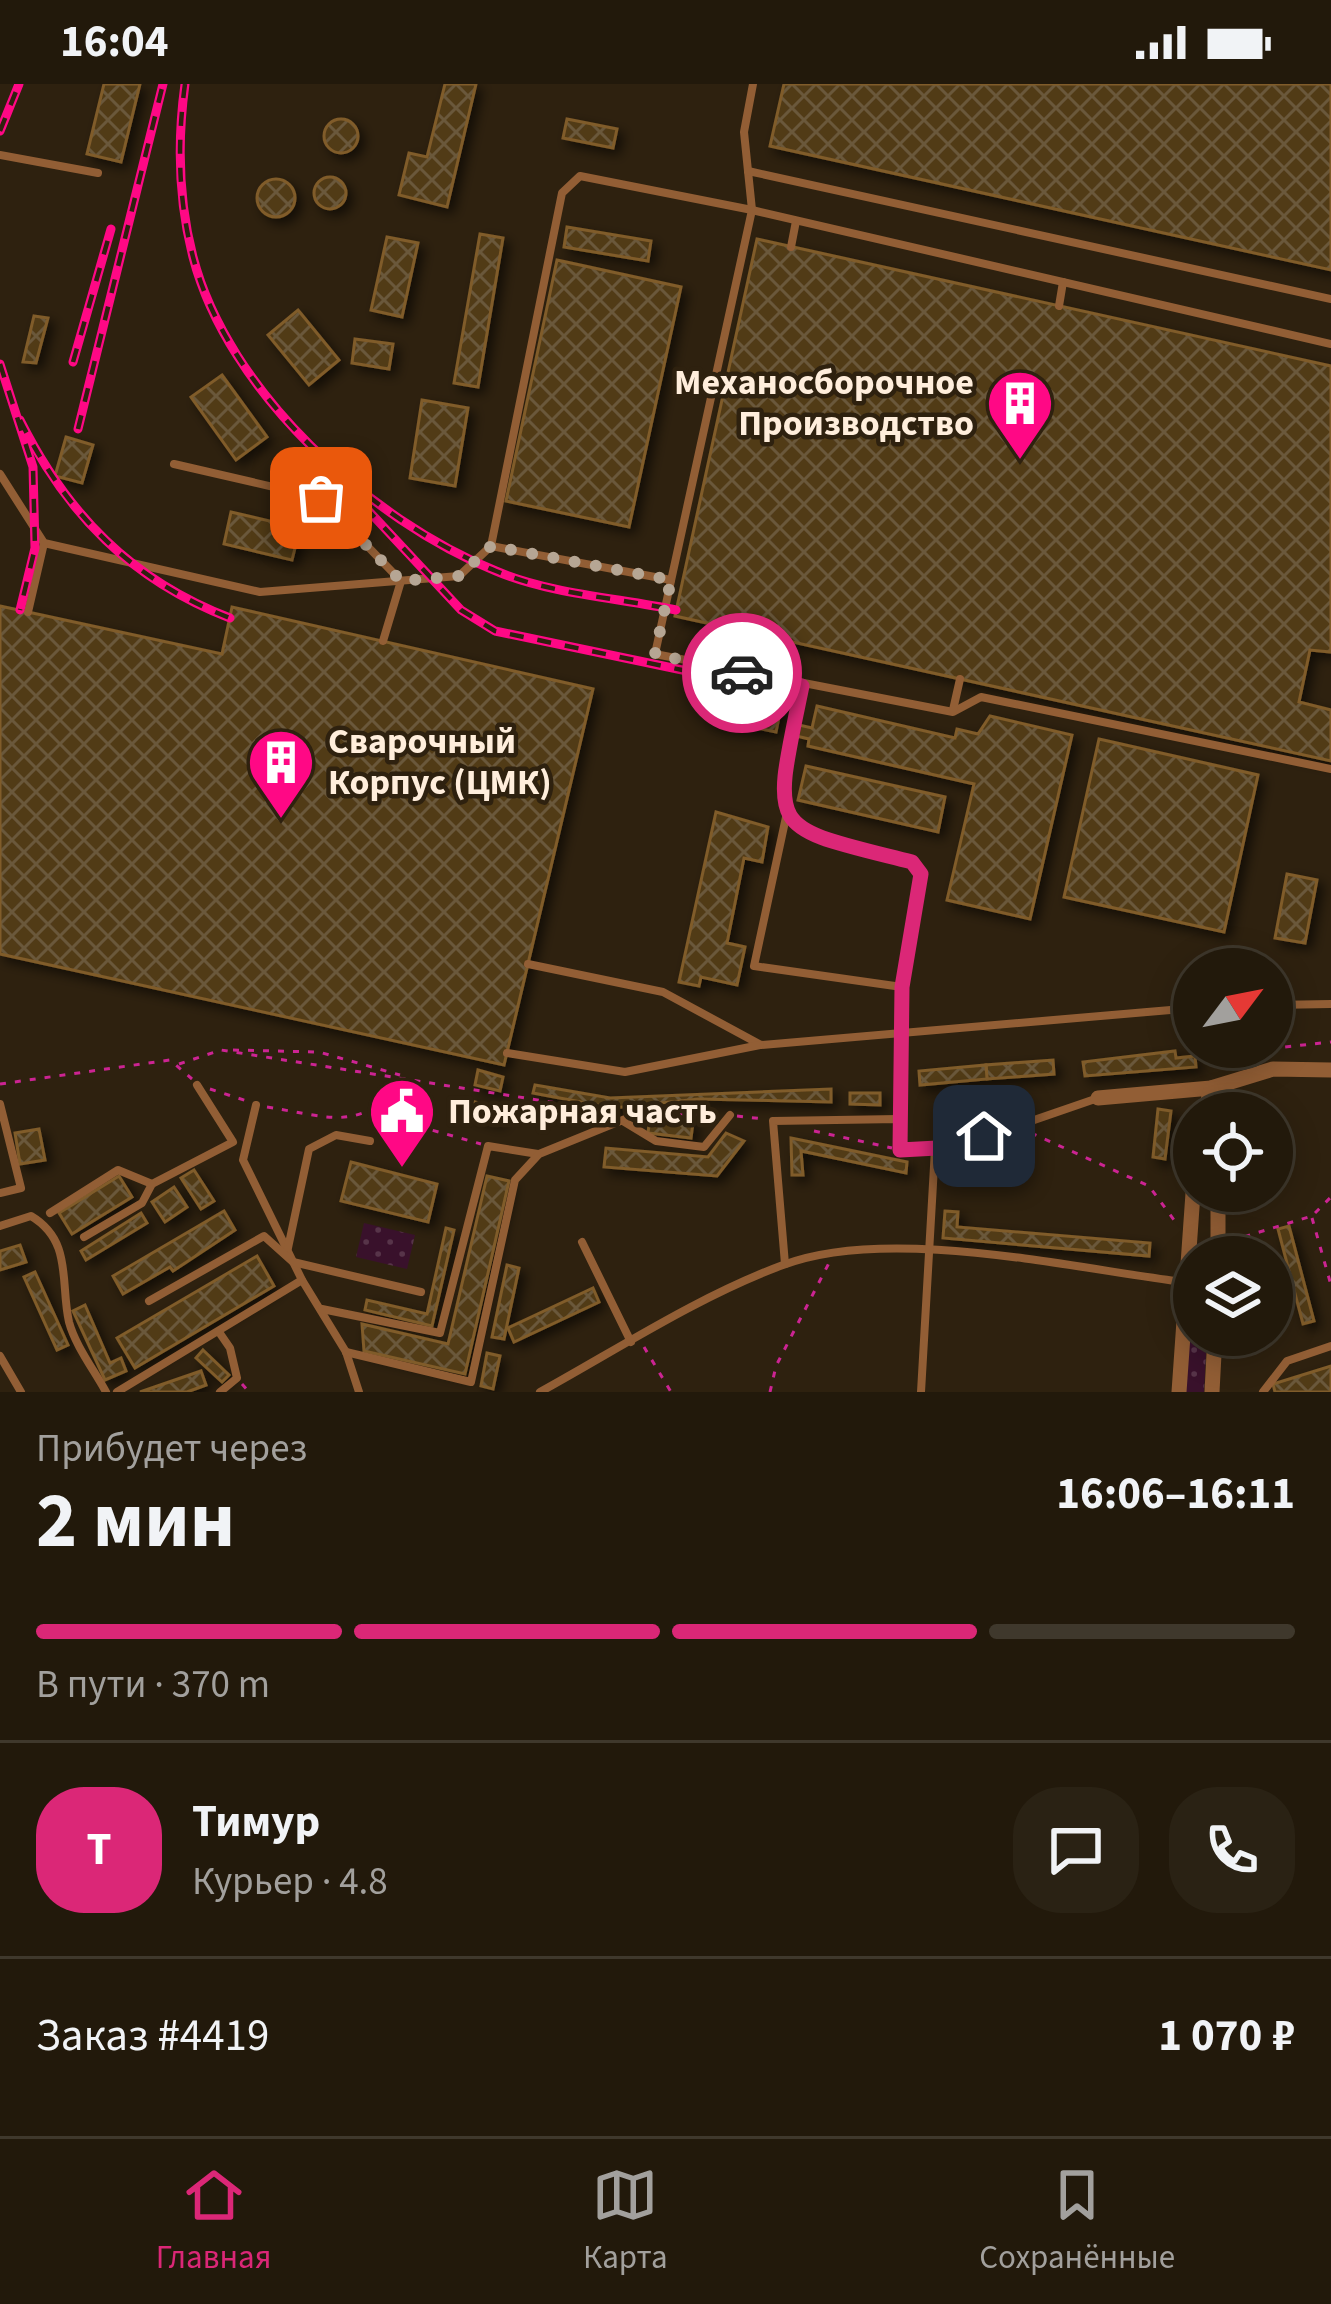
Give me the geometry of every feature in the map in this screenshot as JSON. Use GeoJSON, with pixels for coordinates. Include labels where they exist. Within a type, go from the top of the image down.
{"type":"FeatureCollection","features":[{"type":"Feature","properties":{"kind":"street"},"geometry":{"type":"LineString","coordinates":[[1098,1098],[1211,1088],[1273,1069],[1331,1070]]}},
{"type":"Feature","properties":{"kind":"street"},"geometry":{"type":"LineString","coordinates":[[1211,1088],[1211,1092]]}},
{"type":"Feature","properties":{"kind":"street"},"geometry":{"type":"LineString","coordinates":[[1179,1392],[1180,1356]]}},
{"type":"Feature","properties":{"kind":"street"},"geometry":{"type":"LineString","coordinates":[[1212,1392],[1214,1356]]}},
{"type":"Feature","properties":{"kind":"lane"},"geometry":{"type":"LineString","coordinates":[[753,84],[744,132],[752,211],[682,556],[671,580],[655,654],[952,712],[981,697],[1331,769]]}},
{"type":"Feature","properties":{"kind":"lane"},"geometry":{"type":"LineString","coordinates":[[0,154],[98,173]]}},
{"type":"Feature","properties":{"kind":"lane"},"geometry":{"type":"LineString","coordinates":[[748,171],[1331,299]]}},
{"type":"Feature","properties":{"kind":"lane"},"geometry":{"type":"LineString","coordinates":[[0,474],[44,543],[260,592],[459,576],[491,546],[562,193],[580,176],[1331,344]]}},
{"type":"Feature","properties":{"kind":"lane"},"geometry":{"type":"LineString","coordinates":[[791,247],[796,221]]}},
{"type":"Feature","properties":{"kind":"lane"},"geometry":{"type":"LineString","coordinates":[[1059,306],[1063,282]]}},
{"type":"Feature","properties":{"kind":"lane"},"geometry":{"type":"LineString","coordinates":[[174,464],[321,498],[401,581]]}},
{"type":"Feature","properties":{"kind":"lane"},"geometry":{"type":"LineString","coordinates":[[28,612],[44,543]]}},
{"type":"Feature","properties":{"kind":"lane"},"geometry":{"type":"LineString","coordinates":[[491,546],[671,580]]}},
{"type":"Feature","properties":{"kind":"lane"},"geometry":{"type":"LineString","coordinates":[[382,641],[401,581]]}},
{"type":"Feature","properties":{"kind":"lane"},"geometry":{"type":"LineString","coordinates":[[952,712],[960,679]]}},
{"type":"Feature","properties":{"kind":"lane"},"geometry":{"type":"LineString","coordinates":[[802,686],[782,784],[787,816],[754,966],[902,987]]}},
{"type":"Feature","properties":{"kind":"lane"},"geometry":{"type":"LineString","coordinates":[[787,816],[804,835],[912,862],[921,874],[902,987],[900,1150],[935,1149],[1098,1098]]}},
{"type":"Feature","properties":{"kind":"lane"},"geometry":{"type":"LineString","coordinates":[[527,964],[663,992],[761,1045]]}},
{"type":"Feature","properties":{"kind":"lane"},"geometry":{"type":"LineString","coordinates":[[1293,1005],[1331,1004]]}},
{"type":"Feature","properties":{"kind":"lane"},"geometry":{"type":"LineString","coordinates":[[507,1053],[626,1072],[761,1045],[1173,1010]]}},
{"type":"Feature","properties":{"kind":"lane"},"geometry":{"type":"LineString","coordinates":[[197,1085],[233,1142],[302,1280],[346,1352],[356,1391]]}},
{"type":"Feature","properties":{"kind":"lane"},"geometry":{"type":"LineString","coordinates":[[0,1104],[2,1131],[21,1188],[0,1193]]}},
{"type":"Feature","properties":{"kind":"lane"},"geometry":{"type":"LineString","coordinates":[[243,1160],[256,1105]]}},
{"type":"Feature","properties":{"kind":"lane"},"geometry":{"type":"LineString","coordinates":[[346,1352],[471,1382],[515,1180],[539,1154],[640,1113]]}},
{"type":"Feature","properties":{"kind":"lane"},"geometry":{"type":"LineString","coordinates":[[623,1121],[656,1141],[704,1147],[730,1115]]}},
{"type":"Feature","properties":{"kind":"lane"},"geometry":{"type":"LineString","coordinates":[[785,1264],[773,1121],[898,1119]]}},
{"type":"Feature","properties":{"kind":"lane"},"geometry":{"type":"LineString","coordinates":[[288,1250],[309,1150],[336,1135],[370,1141]]}},
{"type":"Feature","properties":{"kind":"lane"},"geometry":{"type":"LineString","coordinates":[[84,1238],[142,1203],[152,1184],[233,1142]]}},
{"type":"Feature","properties":{"kind":"lane"},"geometry":{"type":"LineString","coordinates":[[322,1310],[440,1333],[488,1146],[539,1154]]}},
{"type":"Feature","properties":{"kind":"lane"},"geometry":{"type":"LineString","coordinates":[[921,1392],[935,1149]]}},
{"type":"Feature","properties":{"kind":"lane"},"geometry":{"type":"LineString","coordinates":[[50,1213],[118,1171],[152,1184]]}},
{"type":"Feature","properties":{"kind":"lane"},"geometry":{"type":"LineString","coordinates":[[0,1226],[31,1216],[43,1223],[65,1260],[70,1323],[106,1392]]}},
{"type":"Feature","properties":{"kind":"lane"},"geometry":{"type":"LineString","coordinates":[[149,1301],[264,1236],[293,1262],[421,1292]]}},
{"type":"Feature","properties":{"kind":"lane"},"geometry":{"type":"LineString","coordinates":[[582,1242],[634,1340]]}},
{"type":"Feature","properties":{"kind":"lane"},"geometry":{"type":"LineString","coordinates":[[540,1392],[785,1264],[834,1254],[927,1249],[1173,1281]]}},
{"type":"Feature","properties":{"kind":"lane"},"geometry":{"type":"LineString","coordinates":[[117,1392],[302,1280]]}},
{"type":"Feature","properties":{"kind":"lane"},"geometry":{"type":"LineString","coordinates":[[218,1332],[230,1348],[237,1378],[220,1392]]}},
{"type":"Feature","properties":{"kind":"lane"},"geometry":{"type":"LineString","coordinates":[[1263,1392],[1287,1361],[1331,1346]]}},
{"type":"Feature","properties":{"kind":"lane"},"geometry":{"type":"LineString","coordinates":[[0,1356],[21,1392]]}},
{"type":"Feature","properties":{"kind":"path"},"geometry":{"type":"LineString","coordinates":[[179,1064],[221,1050],[319,1052],[414,1079]]}},
{"type":"Feature","properties":{"kind":"path"},"geometry":{"type":"LineString","coordinates":[[221,1050],[593,1112],[730,1115],[773,1121]]}},
{"type":"Feature","properties":{"kind":"path"},"geometry":{"type":"LineString","coordinates":[[373,1113],[488,1146]]}},
{"type":"Feature","properties":{"kind":"path"},"geometry":{"type":"LineString","coordinates":[[1013,1125],[1149,1186],[1186,1236]]}},
{"type":"Feature","properties":{"kind":"path"},"geometry":{"type":"LineString","coordinates":[[814,1131],[900,1150]]}},
{"type":"Feature","properties":{"kind":"path"},"geometry":{"type":"LineString","coordinates":[[1258,1236],[1312,1216],[1331,1197]]}},
{"type":"Feature","properties":{"kind":"path"},"geometry":{"type":"LineString","coordinates":[[1312,1216],[1331,1286]]}},
{"type":"Feature","properties":{"kind":"path"},"geometry":{"type":"LineString","coordinates":[[770,1392],[776,1366],[834,1254]]}},
{"type":"Feature","properties":{"kind":"path"},"geometry":{"type":"LineString","coordinates":[[634,1340],[671,1392]]}},
{"type":"Feature","properties":{"kind":"shaded area"},"geometry":{"type":"Polygon","coordinates":[[[364,1223],[415,1235],[407,1269],[356,1257],[364,1223]]]}},
{"type":"Feature","properties":{"kind":"shaded area"},"geometry":{"type":"Polygon","coordinates":[[[1187,1356],[1206,1356],[1204,1392],[1185,1392],[1187,1356]]]}},
{"type":"Feature","properties":{"kind":"building"},"geometry":{"type":"Polygon","coordinates":[[[104,84],[140,84],[121,162],[87,154],[104,84]]]}},
{"type":"Feature","properties":{"kind":"building"},"geometry":{"type":"Polygon","coordinates":[[[445,84],[476,84],[447,207],[399,195],[409,153],[427,157],[445,84]]]}},
{"type":"Feature","properties":{"kind":"building"},"geometry":{"type":"Polygon","coordinates":[[[784,84],[1331,84],[1331,270],[770,146],[784,84]]]}},
{"type":"Feature","properties":{"kind":"building"},"geometry":{"type":"Polygon","coordinates":[[[341,119],[353,124],[358,136],[353,148],[341,153],[329,148],[324,136],[329,124],[341,119]]]}},
{"type":"Feature","properties":{"kind":"building"},"geometry":{"type":"Polygon","coordinates":[[[567,119],[617,129],[613,148],[563,138],[567,119]]]}},
{"type":"Feature","properties":{"kind":"building"},"geometry":{"type":"Polygon","coordinates":[[[330,177],[341,182],[346,193],[341,204],[330,209],[319,204],[314,193],[319,182],[330,177]]]}},
{"type":"Feature","properties":{"kind":"building"},"geometry":{"type":"Polygon","coordinates":[[[276,179],[289,185],[295,198],[289,211],[276,217],[263,211],[257,198],[263,185],[276,179]]]}},
{"type":"Feature","properties":{"kind":"building"},"geometry":{"type":"Polygon","coordinates":[[[567,227],[651,241],[648,261],[564,247],[567,227]]]}},
{"type":"Feature","properties":{"kind":"building"},"geometry":{"type":"Polygon","coordinates":[[[480,234],[503,238],[478,387],[454,383],[480,234]]]}},
{"type":"Feature","properties":{"kind":"building"},"geometry":{"type":"Polygon","coordinates":[[[387,237],[418,243],[402,317],[371,310],[387,237]]]}},
{"type":"Feature","properties":{"kind":"building","name":"Механосборочное Производство"},"geometry":{"type":"Polygon","coordinates":[[[757,239],[1331,366],[1331,652],[1310,650],[1299,702],[1331,710],[1331,761],[675,616],[757,239]]]}},
{"type":"Feature","properties":{"kind":"building"},"geometry":{"type":"Polygon","coordinates":[[[557,260],[681,287],[629,527],[506,501],[557,260]]]}},
{"type":"Feature","properties":{"kind":"building"},"geometry":{"type":"Polygon","coordinates":[[[298,310],[339,360],[309,385],[268,335],[298,310]]]}},
{"type":"Feature","properties":{"kind":"building"},"geometry":{"type":"Polygon","coordinates":[[[34,316],[48,318],[36,363],[23,362],[34,316]]]}},
{"type":"Feature","properties":{"kind":"building"},"geometry":{"type":"Polygon","coordinates":[[[355,339],[393,344],[389,369],[352,363],[355,339]]]}},
{"type":"Feature","properties":{"kind":"building"},"geometry":{"type":"Polygon","coordinates":[[[222,375],[267,437],[236,460],[191,397],[222,375]]]}},
{"type":"Feature","properties":{"kind":"building"},"geometry":{"type":"Polygon","coordinates":[[[422,400],[468,408],[455,486],[410,478],[422,400]]]}},
{"type":"Feature","properties":{"kind":"building"},"geometry":{"type":"Polygon","coordinates":[[[66,437],[93,445],[82,483],[55,476],[66,437]]]}},
{"type":"Feature","properties":{"kind":"building"},"geometry":{"type":"Polygon","coordinates":[[[231,512],[300,528],[292,560],[224,544],[231,512]]]}},
{"type":"Feature","properties":{"kind":"building","name":"Сварочный Корпус (ЦМК)"},"geometry":{"type":"Polygon","coordinates":[[[0,606],[222,654],[232,607],[593,689],[504,1065],[0,954],[0,606]]]}},
{"type":"Feature","properties":{"kind":"building"},"geometry":{"type":"Polygon","coordinates":[[[718,674],[785,688],[776,732],[709,718],[718,674]]]}},
{"type":"Feature","properties":{"kind":"building"},"geometry":{"type":"Polygon","coordinates":[[[817,706],[955,738],[957,729],[978,734],[990,716],[1072,735],[1030,919],[947,900],[974,784],[808,746],[809,739],[796,736],[799,725],[812,728],[817,706]]]}},
{"type":"Feature","properties":{"kind":"building"},"geometry":{"type":"Polygon","coordinates":[[[1099,739],[1258,775],[1224,932],[1064,897],[1099,739]]]}},
{"type":"Feature","properties":{"kind":"building"},"geometry":{"type":"Polygon","coordinates":[[[806,766],[945,797],[938,832],[798,800],[806,766]]]}},
{"type":"Feature","properties":{"kind":"building"},"geometry":{"type":"Polygon","coordinates":[[[716,812],[768,827],[762,862],[744,858],[727,943],[745,947],[737,985],[701,977],[699,986],[679,982],[716,812]]]}},
{"type":"Feature","properties":{"kind":"building"},"geometry":{"type":"Polygon","coordinates":[[[1287,874],[1317,880],[1305,943],[1275,938],[1287,874]]]}},
{"type":"Feature","properties":{"kind":"building"},"geometry":{"type":"Polygon","coordinates":[[[1173,1051],[1173,1068],[1184,1068],[1085,1076],[1083,1062],[1173,1051]]]}},
{"type":"Feature","properties":{"kind":"building"},"geometry":{"type":"Polygon","coordinates":[[[1053,1060],[1054,1074],[987,1079],[986,1065],[1053,1060]]]}},
{"type":"Feature","properties":{"kind":"building"},"geometry":{"type":"Polygon","coordinates":[[[986,1065],[987,1079],[920,1085],[919,1071],[986,1065]]]}},
{"type":"Feature","properties":{"kind":"building"},"geometry":{"type":"Polygon","coordinates":[[[478,1070],[503,1077],[500,1091],[475,1085],[478,1070]]]}},
{"type":"Feature","properties":{"kind":"building"},"geometry":{"type":"Polygon","coordinates":[[[535,1085],[610,1098],[831,1089],[831,1102],[699,1099],[613,1108],[533,1093],[535,1085]]]}},
{"type":"Feature","properties":{"kind":"building"},"geometry":{"type":"Polygon","coordinates":[[[850,1093],[880,1093],[880,1105],[850,1104],[850,1093]]]}},
{"type":"Feature","properties":{"kind":"building"},"geometry":{"type":"Polygon","coordinates":[[[475,1102],[502,1110],[498,1121],[471,1113],[475,1102]]]}},
{"type":"Feature","properties":{"kind":"building"},"geometry":{"type":"Polygon","coordinates":[[[1158,1109],[1171,1111],[1165,1159],[1153,1157],[1158,1109]]]}},
{"type":"Feature","properties":{"kind":"building"},"geometry":{"type":"Polygon","coordinates":[[[650,1117],[693,1122],[691,1138],[648,1133],[650,1117]]]}},
{"type":"Feature","properties":{"kind":"building"},"geometry":{"type":"Polygon","coordinates":[[[39,1129],[45,1160],[20,1164],[15,1133],[39,1129]]]}},
{"type":"Feature","properties":{"kind":"building"},"geometry":{"type":"Polygon","coordinates":[[[726,1133],[744,1141],[717,1176],[604,1167],[606,1148],[708,1157],[726,1133]]]}},
{"type":"Feature","properties":{"kind":"building"},"geometry":{"type":"Polygon","coordinates":[[[791,1138],[907,1162],[906,1173],[801,1151],[803,1175],[792,1175],[791,1138]]]}},
{"type":"Feature","properties":{"kind":"building"},"geometry":{"type":"Polygon","coordinates":[[[351,1162],[437,1184],[428,1222],[341,1201],[351,1162]]]}},
{"type":"Feature","properties":{"kind":"building"},"geometry":{"type":"Polygon","coordinates":[[[194,1170],[214,1201],[201,1209],[181,1178],[194,1170]]]}},
{"type":"Feature","properties":{"kind":"building"},"geometry":{"type":"Polygon","coordinates":[[[119,1176],[132,1197],[72,1234],[59,1213],[119,1176]]]}},
{"type":"Feature","properties":{"kind":"building"},"geometry":{"type":"Polygon","coordinates":[[[487,1176],[509,1181],[465,1374],[364,1351],[362,1324],[448,1344],[487,1176]]]}},
{"type":"Feature","properties":{"kind":"building"},"geometry":{"type":"Polygon","coordinates":[[[174,1187],[187,1207],[165,1222],[152,1202],[174,1187]]]}},
{"type":"Feature","properties":{"kind":"building"},"geometry":{"type":"Polygon","coordinates":[[[224,1211],[235,1230],[173,1271],[170,1267],[123,1294],[113,1276],[224,1211]]]}},
{"type":"Feature","properties":{"kind":"building"},"geometry":{"type":"Polygon","coordinates":[[[945,1211],[958,1212],[957,1227],[1150,1243],[1149,1256],[943,1238],[945,1211]]]}},
{"type":"Feature","properties":{"kind":"building"},"geometry":{"type":"Polygon","coordinates":[[[141,1213],[147,1223],[86,1260],[81,1251],[141,1213]]]}},
{"type":"Feature","properties":{"kind":"building"},"geometry":{"type":"Polygon","coordinates":[[[1289,1226],[1292,1236],[1280,1236],[1278,1229],[1289,1226]]]}},
{"type":"Feature","properties":{"kind":"building"},"geometry":{"type":"Polygon","coordinates":[[[446,1228],[454,1230],[432,1326],[365,1310],[367,1300],[427,1314],[446,1228]]]}},
{"type":"Feature","properties":{"kind":"building"},"geometry":{"type":"Polygon","coordinates":[[[1293,1241],[1314,1321],[1303,1324],[1293,1286],[1293,1241]]]}},
{"type":"Feature","properties":{"kind":"building"},"geometry":{"type":"Polygon","coordinates":[[[20,1245],[26,1262],[0,1270],[0,1251],[20,1245]]]}},
{"type":"Feature","properties":{"kind":"building"},"geometry":{"type":"Polygon","coordinates":[[[257,1256],[274,1286],[135,1368],[117,1338],[257,1256]]]}},
{"type":"Feature","properties":{"kind":"building"},"geometry":{"type":"Polygon","coordinates":[[[507,1265],[519,1268],[504,1339],[492,1337],[507,1265]]]}},
{"type":"Feature","properties":{"kind":"building"},"geometry":{"type":"Polygon","coordinates":[[[35,1272],[68,1345],[57,1350],[24,1277],[35,1272]]]}},
{"type":"Feature","properties":{"kind":"building"},"geometry":{"type":"Polygon","coordinates":[[[593,1288],[599,1302],[514,1342],[508,1328],[593,1288]]]}},
{"type":"Feature","properties":{"kind":"building"},"geometry":{"type":"Polygon","coordinates":[[[85,1305],[110,1363],[121,1358],[126,1371],[105,1380],[73,1311],[85,1305]]]}},
{"type":"Feature","properties":{"kind":"building"},"geometry":{"type":"Polygon","coordinates":[[[203,1350],[229,1375],[222,1382],[196,1358],[203,1350]]]}},
{"type":"Feature","properties":{"kind":"building"},"geometry":{"type":"Polygon","coordinates":[[[487,1353],[500,1356],[493,1389],[481,1386],[487,1353]]]}},
{"type":"Feature","properties":{"kind":"building"},"geometry":{"type":"Polygon","coordinates":[[[1331,1366],[1331,1392],[1275,1392],[1273,1384],[1331,1366]]]}},
{"type":"Feature","properties":{"kind":"building"},"geometry":{"type":"Polygon","coordinates":[[[201,1371],[206,1385],[187,1392],[140,1392],[201,1371]]]}},
{"type":"Feature","properties":{"kind":"railway"},"geometry":{"type":"LineString","coordinates":[[0,131],[19,84]]}},
{"type":"Feature","properties":{"kind":"railway"},"geometry":{"type":"LineString","coordinates":[[78,429],[163,84]]}},
{"type":"Feature","properties":{"kind":"railway"},"geometry":{"type":"LineString","coordinates":[[185,84],[180,171],[193,257],[211,307],[237,356],[310,446],[400,519],[496,571],[561,590],[676,610]]}},
{"type":"Feature","properties":{"kind":"railway"},"geometry":{"type":"LineString","coordinates":[[73,362],[111,229]]}},
{"type":"Feature","properties":{"kind":"railway"},"geometry":{"type":"LineString","coordinates":[[0,364],[33,467],[35,548],[20,610]]}},
{"type":"Feature","properties":{"kind":"railway"},"geometry":{"type":"LineString","coordinates":[[20,420],[59,485],[106,540],[162,584],[230,618]]}},
{"type":"Feature","properties":{"kind":"railway"},"geometry":{"type":"LineString","coordinates":[[365,507],[461,610],[495,631],[711,676]]}},
{"type":"Feature","properties":{"kind":"way so far"},"geometry":{"type":"LineString","coordinates":[[321,498],[401,581],[459,576],[491,546],[671,580],[655,654],[742,673]]}},
{"type":"Feature","properties":{"kind":"place","name":"Механосборочное Производство"},"geometry":{"type":"Point","coordinates":[1020,462]}},
{"type":"Feature","properties":{"kind":"place","name":"Сварочный Корпус (ЦМК)"},"geometry":{"type":"Point","coordinates":[281,821]}},
{"type":"Feature","properties":{"kind":"place","name":"Пожарная часть"},"geometry":{"type":"Point","coordinates":[402,1170]}},
{"type":"Feature","properties":{"kind":"route"},"geometry":{"type":"LineString","coordinates":[[742,673],[802,686],[782,784],[787,816],[804,835],[912,862],[921,874],[922,892],[902,987],[897,1081],[900,1150],[956,1147],[984,1136]]}}]}
